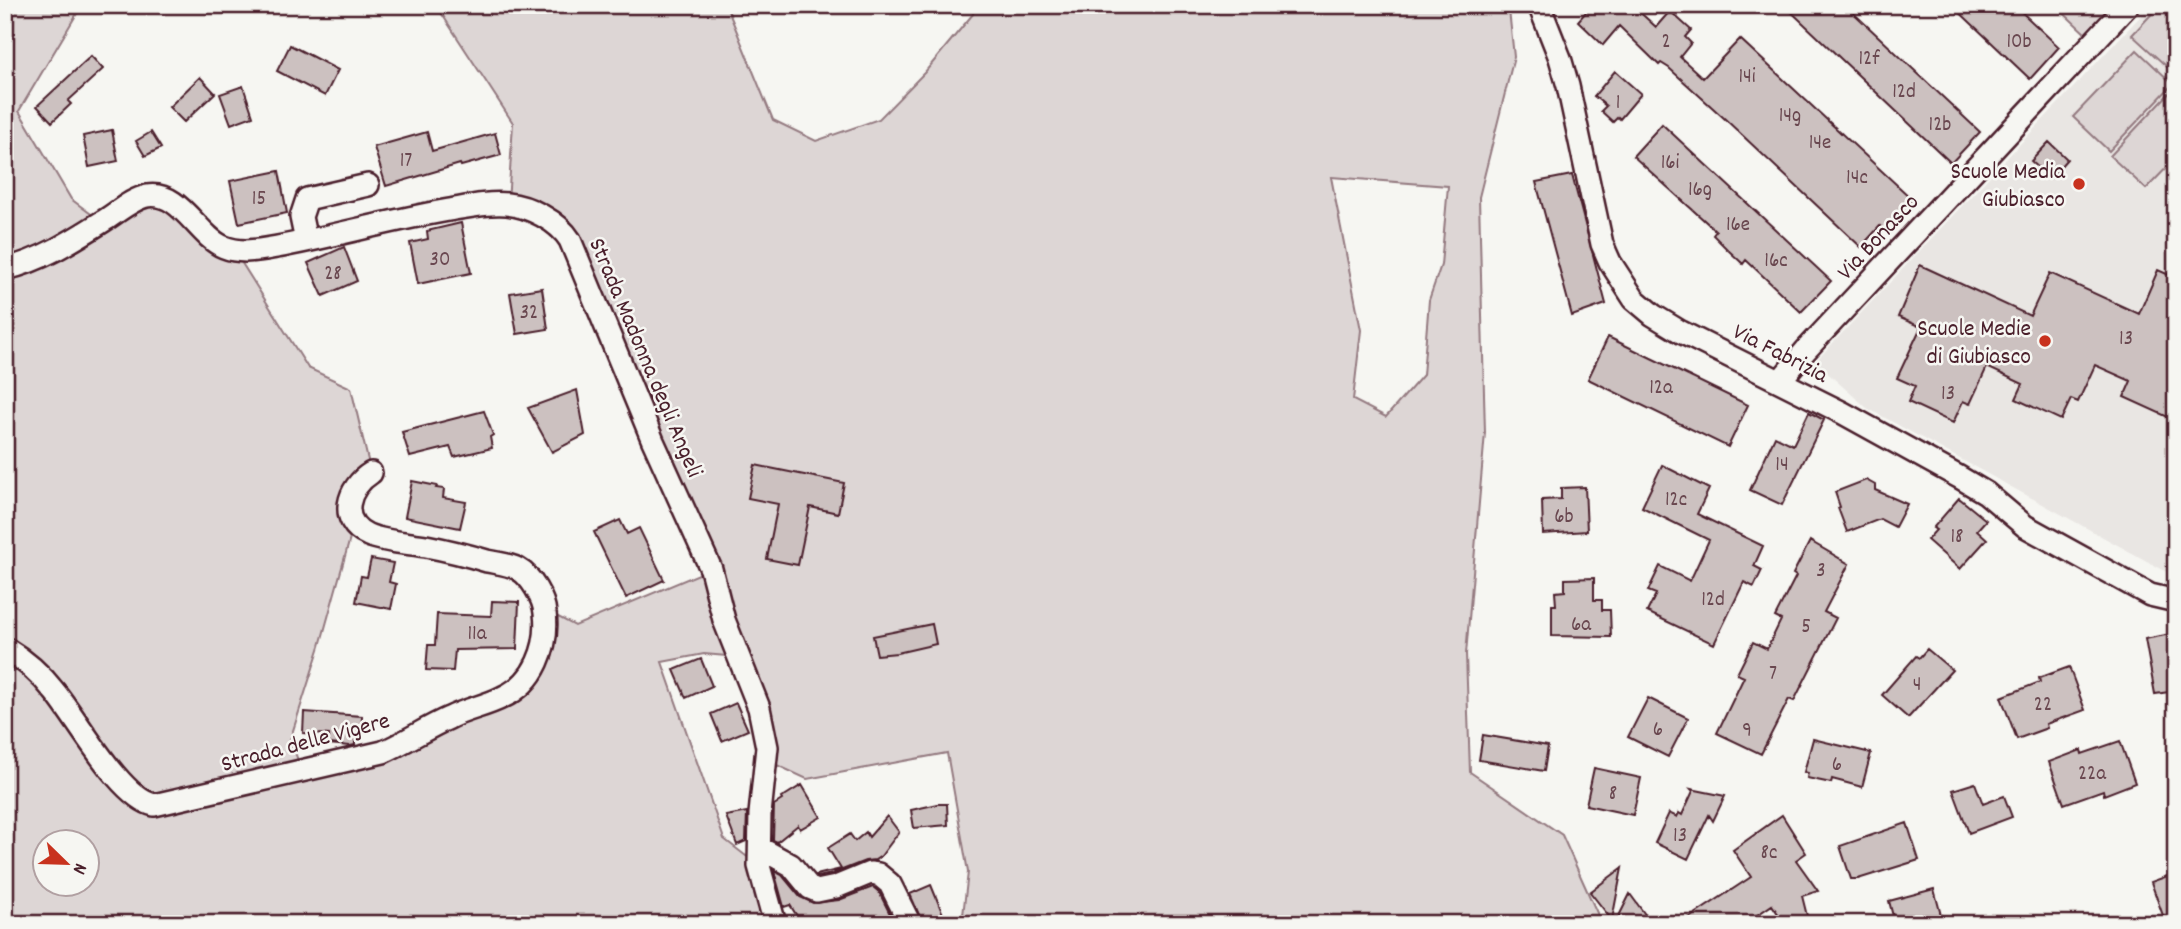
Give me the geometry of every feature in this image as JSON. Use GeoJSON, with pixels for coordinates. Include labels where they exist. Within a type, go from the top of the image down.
{"type":"FeatureCollection","features":[{"type":"Feature","properties":{"kind":"street","name":"Via Fabrizia"},"geometry":{"type":"LineString","coordinates":[[1539,5],[1568,86],[1596,223],[1610,262],[1634,299],[1653,315],[1681,332],[1780,381],[1959,477],[1986,493],[2025,526],[2150,595],[2176,601]]}},
{"type":"Feature","properties":{"kind":"street","name":"Via Bonasco"},"geometry":{"type":"LineString","coordinates":[[1780,381],[2129,5]]}},
{"type":"Feature","properties":{"kind":"street"},"geometry":{"type":"LineString","coordinates":[[306,241],[301,217],[307,199],[368,185]]}},
{"type":"Feature","properties":{"kind":"street","name":"Strada Madonna degli Angeli"},"geometry":{"type":"LineString","coordinates":[[5,269],[21,265],[58,247],[138,199],[151,196],[176,205],[208,236],[224,247],[233,249],[265,249],[432,213],[497,204],[518,206],[548,219],[565,232],[653,441],[711,569],[724,620],[760,708],[767,747],[760,848],[761,878],[775,924]]}},
{"type":"Feature","properties":{"kind":"street","name":"Strada delle Vigere"},"geometry":{"type":"LineString","coordinates":[[5,648],[27,661],[45,680],[114,773],[130,790],[143,801],[154,805],[383,752],[461,712],[511,693],[531,674],[544,648],[546,626],[541,598],[524,573],[513,567],[443,549],[378,538],[362,531],[350,516],[349,499],[356,484],[371,472]]}},
{"type":"Feature","properties":{"kind":"street"},"geometry":{"type":"LineString","coordinates":[[760,848],[791,865],[810,888],[817,891],[836,887],[870,873],[878,874],[890,884],[910,924]]}},
{"type":"Feature","properties":{"kind":"shaded area"},"geometry":{"type":"Polygon","coordinates":[[[5,5],[82,5],[19,111],[71,199],[102,222],[145,196],[233,249],[308,368],[351,388],[371,473],[362,478],[354,524],[290,740],[302,770],[364,757],[521,686],[545,610],[575,626],[711,569],[570,240],[508,204],[513,123],[436,5],[726,5],[773,120],[816,141],[879,119],[925,72],[973,14],[975,5],[1502,5],[1509,10],[1514,57],[1479,197],[1485,433],[1466,654],[1470,772],[1562,835],[1602,924],[962,924],[968,872],[947,753],[807,779],[766,760],[738,657],[704,654],[662,662],[724,839],[759,866],[775,924],[5,924],[5,5]],[[1331,177],[1361,330],[1353,400],[1386,417],[1423,375],[1429,300],[1441,265],[1448,186],[1331,177]]]}},
{"type":"Feature","properties":{"kind":"shaded area"},"geometry":{"type":"Polygon","coordinates":[[[2055,5],[2113,5],[2088,36],[2055,5]]]}},
{"type":"Feature","properties":{"kind":"shaded area","name":"Scuole Media Giubiasco"},"geometry":{"type":"Polygon","coordinates":[[[2151,5],[2176,5],[2176,577],[1867,408],[1815,362],[2151,5]]]}},
{"type":"Feature","properties":{"kind":"shaded area"},"geometry":{"type":"Polygon","coordinates":[[[2160,5],[2176,5],[2176,75],[2132,35],[2160,5]]]}},
{"type":"Feature","properties":{"kind":"shaded area"},"geometry":{"type":"Polygon","coordinates":[[[2137,50],[2173,84],[2109,151],[2073,117],[2137,50]]]}},
{"type":"Feature","properties":{"kind":"shaded area"},"geometry":{"type":"Polygon","coordinates":[[[2174,88],[2176,158],[2146,189],[2110,156],[2174,88]]]}},
{"type":"Feature","properties":{"kind":"building"},"geometry":{"type":"Polygon","coordinates":[[[1592,5],[1632,5],[1656,27],[1670,11],[1691,30],[1685,37],[1691,43],[1680,57],[1703,78],[1740,39],[1912,199],[1884,230],[1880,226],[1861,247],[1725,119],[1669,68],[1661,63],[1659,65],[1619,26],[1603,45],[1578,21],[1592,5]]]}},
{"type":"Feature","properties":{"kind":"building"},"geometry":{"type":"Polygon","coordinates":[[[1784,5],[1845,5],[1980,132],[1951,163],[1784,5]]]}},
{"type":"Feature","properties":{"kind":"building"},"geometry":{"type":"Polygon","coordinates":[[[1952,5],[2014,5],[2059,47],[2030,79],[1952,5]]]}},
{"type":"Feature","properties":{"kind":"building"},"geometry":{"type":"Polygon","coordinates":[[[290,45],[338,70],[325,96],[277,71],[290,45]]]}},
{"type":"Feature","properties":{"kind":"building"},"geometry":{"type":"Polygon","coordinates":[[[91,56],[103,69],[68,101],[71,104],[52,122],[37,106],[91,56]]]}},
{"type":"Feature","properties":{"kind":"building"},"geometry":{"type":"Polygon","coordinates":[[[1615,71],[1641,94],[1620,119],[1618,117],[1613,122],[1601,111],[1606,106],[1594,96],[1615,71]]]}},
{"type":"Feature","properties":{"kind":"building"},"geometry":{"type":"Polygon","coordinates":[[[200,77],[215,93],[184,122],[169,107],[200,77]]]}},
{"type":"Feature","properties":{"kind":"building"},"geometry":{"type":"Polygon","coordinates":[[[243,86],[253,116],[231,124],[220,94],[243,86]]]}},
{"type":"Feature","properties":{"kind":"building"},"geometry":{"type":"Polygon","coordinates":[[[1662,124],[1831,281],[1801,312],[1746,260],[1743,264],[1713,235],[1716,231],[1633,156],[1662,124]]]}},
{"type":"Feature","properties":{"kind":"building"},"geometry":{"type":"Polygon","coordinates":[[[112,130],[118,161],[89,167],[83,136],[112,130]]]}},
{"type":"Feature","properties":{"kind":"building"},"geometry":{"type":"Polygon","coordinates":[[[151,132],[161,148],[145,156],[136,141],[151,132]]]}},
{"type":"Feature","properties":{"kind":"building"},"geometry":{"type":"Polygon","coordinates":[[[427,132],[432,151],[495,133],[501,155],[386,186],[374,147],[427,132]]]}},
{"type":"Feature","properties":{"kind":"building"},"geometry":{"type":"Polygon","coordinates":[[[2049,142],[2067,159],[2050,178],[2031,161],[2049,142]]]}},
{"type":"Feature","properties":{"kind":"building"},"geometry":{"type":"Polygon","coordinates":[[[279,171],[287,213],[239,223],[230,181],[279,171]]]}},
{"type":"Feature","properties":{"kind":"building"},"geometry":{"type":"Polygon","coordinates":[[[1572,175],[1606,304],[1572,316],[1536,182],[1572,175]]]}},
{"type":"Feature","properties":{"kind":"building"},"geometry":{"type":"Polygon","coordinates":[[[461,223],[471,273],[418,284],[410,243],[428,239],[427,231],[461,223]]]}},
{"type":"Feature","properties":{"kind":"building"},"geometry":{"type":"Polygon","coordinates":[[[344,247],[357,281],[323,296],[308,263],[344,247]]]}},
{"type":"Feature","properties":{"kind":"building","name":"Scuole Medie di Giubiasco"},"geometry":{"type":"Polygon","coordinates":[[[1920,265],[2030,316],[2050,273],[2139,314],[2158,270],[2176,278],[2176,405],[2170,418],[2124,397],[2131,381],[2095,365],[2078,402],[2071,399],[2061,420],[2016,399],[2023,384],[1987,367],[1970,404],[1963,401],[1953,423],[1908,402],[1915,386],[1897,378],[1921,327],[1898,317],[1920,265]]]}},
{"type":"Feature","properties":{"kind":"building"},"geometry":{"type":"Polygon","coordinates":[[[542,288],[548,329],[517,334],[510,293],[542,288]]]}},
{"type":"Feature","properties":{"kind":"building"},"geometry":{"type":"Polygon","coordinates":[[[1608,337],[1748,405],[1728,447],[1588,379],[1608,337]]]}},
{"type":"Feature","properties":{"kind":"building"},"geometry":{"type":"Polygon","coordinates":[[[577,390],[585,435],[552,452],[528,408],[577,390]]]}},
{"type":"Feature","properties":{"kind":"building"},"geometry":{"type":"Polygon","coordinates":[[[484,411],[493,435],[490,437],[492,448],[454,457],[450,447],[410,457],[402,432],[484,411]]]}},
{"type":"Feature","properties":{"kind":"building"},"geometry":{"type":"Polygon","coordinates":[[[1809,412],[1824,420],[1782,505],[1750,490],[1775,436],[1793,445],[1809,412]]]}},
{"type":"Feature","properties":{"kind":"building"},"geometry":{"type":"Polygon","coordinates":[[[755,465],[844,483],[838,513],[810,507],[798,565],[767,559],[778,504],[748,498],[755,465]]]}},
{"type":"Feature","properties":{"kind":"building"},"geometry":{"type":"Polygon","coordinates":[[[1662,465],[1709,489],[1697,514],[1763,546],[1754,566],[1762,570],[1754,587],[1744,582],[1714,644],[1647,612],[1656,594],[1648,591],[1660,566],[1690,581],[1709,540],[1642,507],[1662,465]]]}},
{"type":"Feature","properties":{"kind":"building"},"geometry":{"type":"Polygon","coordinates":[[[1866,480],[1875,485],[1875,490],[1907,504],[1895,527],[1880,519],[1847,532],[1835,492],[1866,480]]]}},
{"type":"Feature","properties":{"kind":"building"},"geometry":{"type":"Polygon","coordinates":[[[412,481],[444,489],[443,498],[466,502],[460,528],[405,517],[412,481]]]}},
{"type":"Feature","properties":{"kind":"building"},"geometry":{"type":"Polygon","coordinates":[[[1585,487],[1587,531],[1543,534],[1542,500],[1561,499],[1561,488],[1585,487]]]}},
{"type":"Feature","properties":{"kind":"building"},"geometry":{"type":"Polygon","coordinates":[[[1959,498],[1986,520],[1977,530],[1987,539],[1960,569],[1927,540],[1936,530],[1933,528],[1959,498]]]}},
{"type":"Feature","properties":{"kind":"building"},"geometry":{"type":"Polygon","coordinates":[[[620,520],[627,534],[639,528],[664,580],[626,598],[594,532],[620,520]]]}},
{"type":"Feature","properties":{"kind":"building"},"geometry":{"type":"Polygon","coordinates":[[[1810,541],[1849,564],[1824,612],[1836,618],[1794,701],[1789,699],[1761,754],[1717,733],[1744,677],[1737,674],[1753,642],[1767,649],[1781,620],[1775,617],[1810,541]]]}},
{"type":"Feature","properties":{"kind":"building"},"geometry":{"type":"Polygon","coordinates":[[[371,559],[393,563],[389,582],[396,584],[391,609],[356,602],[361,576],[367,577],[371,559]]]}},
{"type":"Feature","properties":{"kind":"building"},"geometry":{"type":"Polygon","coordinates":[[[1594,578],[1594,600],[1602,600],[1602,610],[1610,610],[1611,637],[1552,636],[1552,605],[1556,605],[1555,592],[1565,591],[1565,579],[1594,578]]]}},
{"type":"Feature","properties":{"kind":"building"},"geometry":{"type":"Polygon","coordinates":[[[492,601],[519,602],[517,649],[455,650],[453,671],[426,670],[428,645],[435,645],[437,614],[491,616],[492,601]]]}},
{"type":"Feature","properties":{"kind":"building"},"geometry":{"type":"Polygon","coordinates":[[[932,624],[936,644],[877,655],[873,636],[932,624]]]}},
{"type":"Feature","properties":{"kind":"building"},"geometry":{"type":"Polygon","coordinates":[[[2176,633],[2176,691],[2155,694],[2145,639],[2176,633]]]}},
{"type":"Feature","properties":{"kind":"building"},"geometry":{"type":"Polygon","coordinates":[[[1927,649],[1952,670],[1908,718],[1882,695],[1916,656],[1919,658],[1927,649]]]}},
{"type":"Feature","properties":{"kind":"building"},"geometry":{"type":"Polygon","coordinates":[[[701,659],[712,686],[686,698],[674,670],[701,659]]]}},
{"type":"Feature","properties":{"kind":"building"},"geometry":{"type":"Polygon","coordinates":[[[2069,667],[2085,710],[2046,724],[2047,728],[2017,739],[2001,697],[2069,667]]]}},
{"type":"Feature","properties":{"kind":"building"},"geometry":{"type":"Polygon","coordinates":[[[1648,698],[1688,718],[1668,757],[1628,737],[1648,698]]]}},
{"type":"Feature","properties":{"kind":"building"},"geometry":{"type":"Polygon","coordinates":[[[736,703],[748,730],[722,741],[711,714],[736,703]]]}},
{"type":"Feature","properties":{"kind":"building"},"geometry":{"type":"Polygon","coordinates":[[[304,712],[362,716],[361,737],[355,737],[355,745],[350,746],[329,744],[329,735],[303,733],[304,712]]]}},
{"type":"Feature","properties":{"kind":"building"},"geometry":{"type":"Polygon","coordinates":[[[1483,735],[1548,746],[1544,771],[1479,760],[1483,735]]]}},
{"type":"Feature","properties":{"kind":"building"},"geometry":{"type":"Polygon","coordinates":[[[1813,739],[1871,753],[1862,787],[1832,779],[1831,783],[1807,778],[1808,773],[1804,772],[1813,739]]]}},
{"type":"Feature","properties":{"kind":"building"},"geometry":{"type":"Polygon","coordinates":[[[2120,741],[2135,783],[2104,795],[2103,790],[2064,804],[2049,762],[2081,750],[2082,754],[2120,741]]]}},
{"type":"Feature","properties":{"kind":"building"},"geometry":{"type":"Polygon","coordinates":[[[1594,768],[1641,778],[1633,815],[1586,805],[1594,768]]]}},
{"type":"Feature","properties":{"kind":"building"},"geometry":{"type":"Polygon","coordinates":[[[1975,783],[1983,804],[2004,796],[2012,817],[1969,833],[1953,790],[1975,783]]]}},
{"type":"Feature","properties":{"kind":"building"},"geometry":{"type":"Polygon","coordinates":[[[802,785],[821,817],[800,829],[798,825],[777,842],[773,840],[774,805],[802,785]]]}},
{"type":"Feature","properties":{"kind":"building"},"geometry":{"type":"Polygon","coordinates":[[[1691,789],[1725,796],[1713,821],[1709,815],[1688,859],[1655,843],[1669,813],[1677,817],[1679,813],[1682,815],[1693,791],[1691,789]]]}},
{"type":"Feature","properties":{"kind":"building"},"geometry":{"type":"Polygon","coordinates":[[[947,804],[948,825],[914,828],[911,810],[947,804]]]}},
{"type":"Feature","properties":{"kind":"building"},"geometry":{"type":"Polygon","coordinates":[[[747,812],[746,841],[737,845],[726,816],[747,812]]]}},
{"type":"Feature","properties":{"kind":"building"},"geometry":{"type":"Polygon","coordinates":[[[1782,815],[1806,853],[1796,860],[1818,891],[1802,896],[1809,924],[1785,924],[1772,905],[1744,924],[1680,924],[1751,877],[1733,850],[1782,815]]]}},
{"type":"Feature","properties":{"kind":"building"},"geometry":{"type":"Polygon","coordinates":[[[887,816],[899,832],[881,856],[832,874],[818,877],[816,875],[841,869],[828,848],[850,834],[855,841],[866,832],[869,837],[887,816]]]}},
{"type":"Feature","properties":{"kind":"building"},"geometry":{"type":"Polygon","coordinates":[[[1907,823],[1919,860],[1851,879],[1840,846],[1907,823]]]}},
{"type":"Feature","properties":{"kind":"building"},"geometry":{"type":"Polygon","coordinates":[[[1622,868],[1612,920],[1590,892],[1622,868]]]}},
{"type":"Feature","properties":{"kind":"building"},"geometry":{"type":"Polygon","coordinates":[[[774,871],[782,875],[800,897],[813,903],[839,900],[873,887],[879,892],[895,924],[802,924],[790,905],[784,907],[774,871]]]}},
{"type":"Feature","properties":{"kind":"building"},"geometry":{"type":"Polygon","coordinates":[[[2176,873],[2176,924],[2166,924],[2151,882],[2176,873]]]}},
{"type":"Feature","properties":{"kind":"building"},"geometry":{"type":"Polygon","coordinates":[[[931,885],[947,924],[923,924],[910,894],[931,885]]]}},
{"type":"Feature","properties":{"kind":"building"},"geometry":{"type":"Polygon","coordinates":[[[1934,889],[1942,919],[1925,924],[1895,924],[1889,901],[1934,889]]]}},
{"type":"Feature","properties":{"kind":"building"},"geometry":{"type":"Polygon","coordinates":[[[1630,894],[1652,924],[1615,924],[1630,894]]]}},
{"type":"Feature","properties":{"kind":"place","name":"Scuole Media Giubiasco"},"geometry":{"type":"Point","coordinates":[2079,184]}},
{"type":"Feature","properties":{"kind":"place","name":"Scuole Medie di Giubiasco"},"geometry":{"type":"Point","coordinates":[2045,341]}}]}
